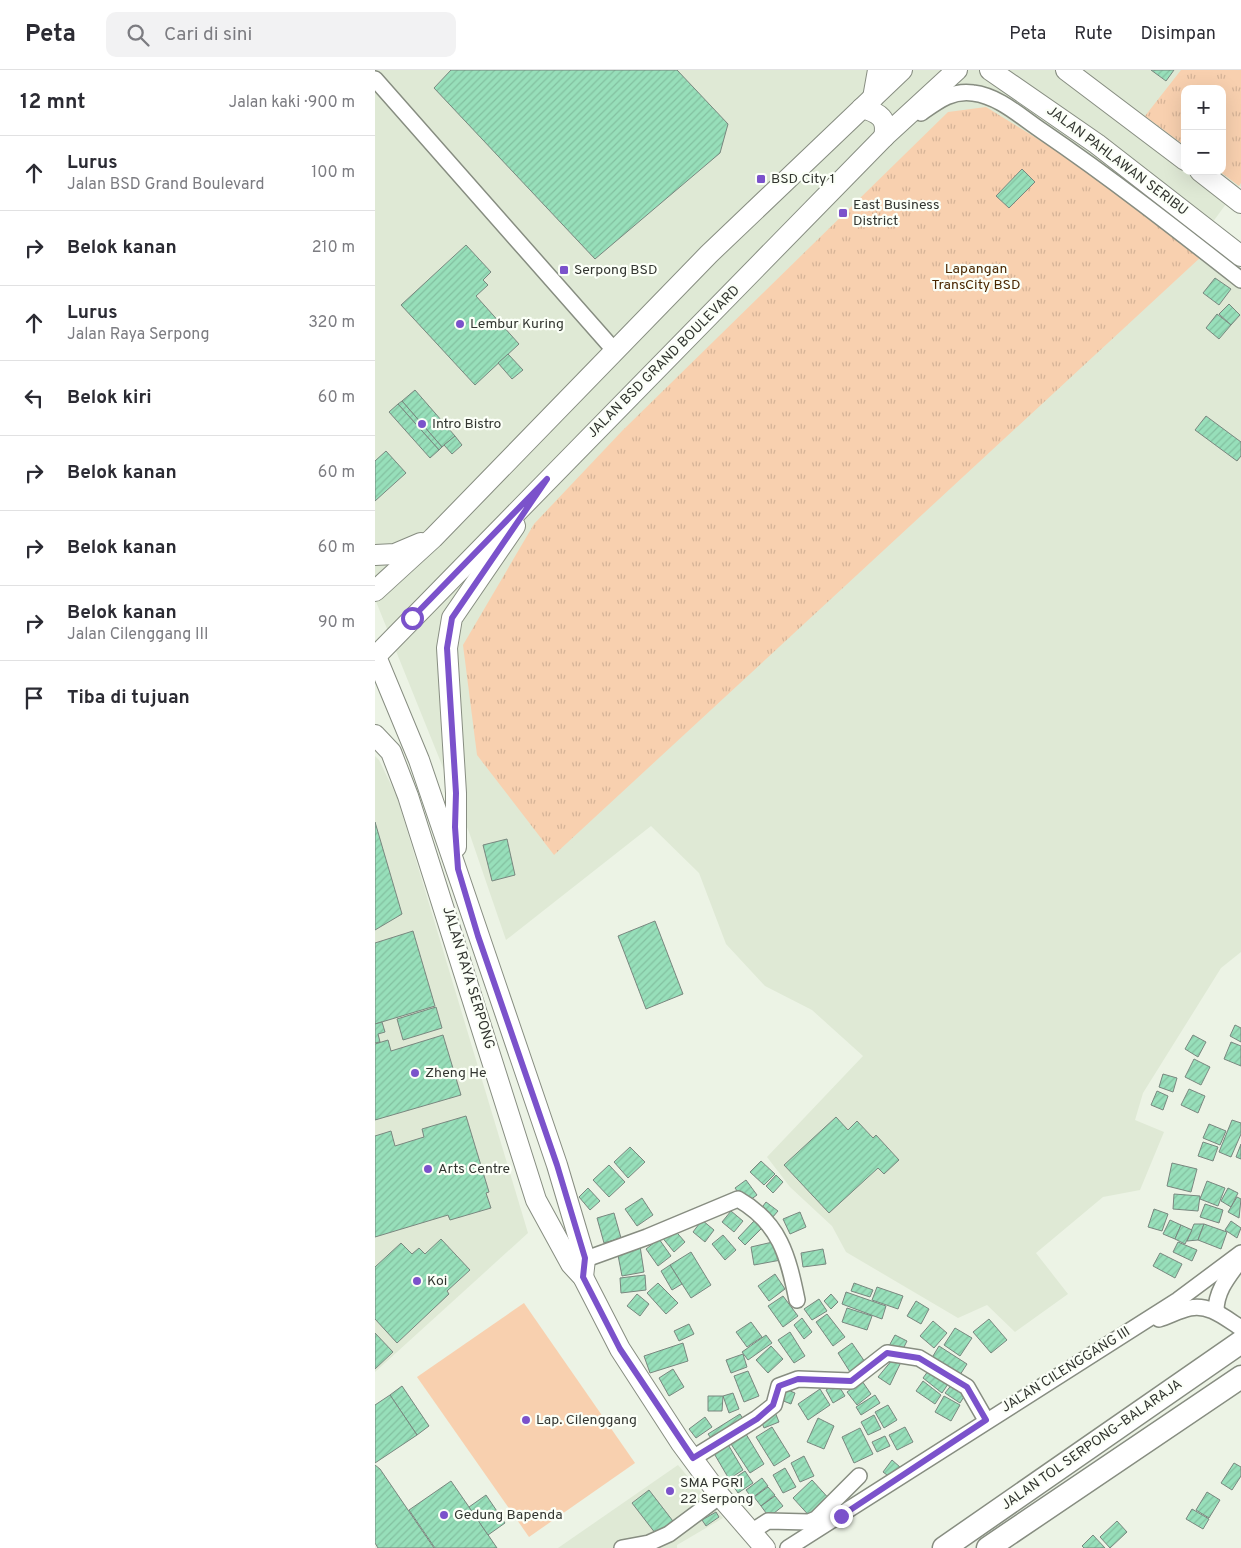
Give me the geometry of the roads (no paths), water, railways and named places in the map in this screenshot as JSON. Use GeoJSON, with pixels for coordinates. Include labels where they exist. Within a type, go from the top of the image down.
{"type":"FeatureCollection","features":[{"type":"Feature","properties":{"kind":"highway","name":"JALAN TOL SERPONG–BALARAJA"},"geometry":{"type":"LineString","coordinates":[[944,1548],[1241,1342]]}},
{"type":"Feature","properties":{"kind":"highway","name":"JALAN TOL SERPONG–BALARAJA"},"geometry":{"type":"LineString","coordinates":[[988,1548],[1241,1376]]}},
{"type":"Feature","properties":{"kind":"main road"},"geometry":{"type":"LineString","coordinates":[[868,103],[878,70]]}},
{"type":"Feature","properties":{"kind":"main road"},"geometry":{"type":"LineString","coordinates":[[375,591],[433,538],[729,234],[902,70]]}},
{"type":"Feature","properties":{"kind":"main road","name":"JALAN BSD GRAND BOULEVARD"},"geometry":{"type":"LineString","coordinates":[[375,656],[880,142],[957,70]]}},
{"type":"Feature","properties":{"kind":"main road","name":"JALAN PAHLAWAN SERIBU"},"geometry":{"type":"LineString","coordinates":[[990,70],[1097,144],[1241,256]]}},
{"type":"Feature","properties":{"kind":"main road"},"geometry":{"type":"LineString","coordinates":[[1066,70],[1181,157]]}},
{"type":"Feature","properties":{"kind":"main road"},"geometry":{"type":"LineString","coordinates":[[868,103],[883,118],[886,126],[880,142]]}},
{"type":"Feature","properties":{"kind":"main road"},"geometry":{"type":"LineString","coordinates":[[1205,175],[1241,203]]}},
{"type":"Feature","properties":{"kind":"main road"},"geometry":{"type":"LineString","coordinates":[[458,869],[455,827],[456,793],[447,648],[448,631],[455,613],[547,479]]}},
{"type":"Feature","properties":{"kind":"main road"},"geometry":{"type":"LineString","coordinates":[[375,555],[402,552],[433,538]]}},
{"type":"Feature","properties":{"kind":"main road","name":"JALAN RAYA SERPONG"},"geometry":{"type":"LineString","coordinates":[[375,656],[419,760],[458,869],[484,956],[565,1193],[580,1267]]}},
{"type":"Feature","properties":{"kind":"main road","name":"JALAN RAYA SERPONG"},"geometry":{"type":"LineString","coordinates":[[375,736],[391,752],[409,796],[536,1200],[580,1267],[620,1349],[693,1458],[721,1496],[765,1548]]}},
{"type":"Feature","properties":{"kind":"main road"},"geometry":{"type":"LineString","coordinates":[[536,1200],[565,1193]]}},
{"type":"Feature","properties":{"kind":"street"},"geometry":{"type":"LineString","coordinates":[[375,79],[614,350]]}},
{"type":"Feature","properties":{"kind":"street"},"geometry":{"type":"LineString","coordinates":[[880,142],[942,98],[963,92],[994,99],[1109,176],[1241,280]]}},
{"type":"Feature","properties":{"kind":"street"},"geometry":{"type":"LineString","coordinates":[[580,1267],[738,1200],[758,1212],[782,1243],[789,1259],[797,1300]]}},
{"type":"Feature","properties":{"kind":"street","name":"JALAN CILENGGANG III"},"geometry":{"type":"LineString","coordinates":[[788,1548],[849,1511],[986,1420],[1141,1324],[1215,1275],[1241,1254]]}},
{"type":"Feature","properties":{"kind":"street"},"geometry":{"type":"LineString","coordinates":[[1220,1314],[1216,1302],[1222,1286],[1241,1259]]}},
{"type":"Feature","properties":{"kind":"street"},"geometry":{"type":"LineString","coordinates":[[1141,1324],[1190,1308],[1207,1308],[1241,1328]]}},
{"type":"Feature","properties":{"kind":"street"},"geometry":{"type":"LineString","coordinates":[[693,1458],[757,1419],[773,1405],[779,1386],[798,1379],[851,1381],[887,1353],[919,1358],[967,1387],[986,1420]]}},
{"type":"Feature","properties":{"kind":"street"},"geometry":{"type":"LineString","coordinates":[[751,1532],[768,1521],[797,1523],[816,1519],[859,1476]]}},
{"type":"Feature","properties":{"kind":"street"},"geometry":{"type":"LineString","coordinates":[[622,1548],[649,1543],[669,1534],[721,1496]]}},
{"type":"Feature","properties":{"kind":"place","name":"BSD City 1"},"geometry":{"type":"Point","coordinates":[761,179]}},
{"type":"Feature","properties":{"kind":"place","name":"East Business District"},"geometry":{"type":"Point","coordinates":[843,213]}},
{"type":"Feature","properties":{"kind":"place","name":"Serpong BSD"},"geometry":{"type":"Point","coordinates":[564,270]}},
{"type":"Feature","properties":{"kind":"place","name":"Lembur Kuring"},"geometry":{"type":"Point","coordinates":[460,324]}},
{"type":"Feature","properties":{"kind":"place","name":"Intro Bistro"},"geometry":{"type":"Point","coordinates":[422,424]}},
{"type":"Feature","properties":{"kind":"place","name":"Zheng He"},"geometry":{"type":"Point","coordinates":[415,1073]}},
{"type":"Feature","properties":{"kind":"place","name":"Arts Centre"},"geometry":{"type":"Point","coordinates":[428,1169]}},
{"type":"Feature","properties":{"kind":"place","name":"Koi"},"geometry":{"type":"Point","coordinates":[417,1281]}},
{"type":"Feature","properties":{"kind":"place","name":"Lap. Cilenggang"},"geometry":{"type":"Point","coordinates":[526,1420]}},
{"type":"Feature","properties":{"kind":"place","name":"SMA PGRI 22 Serpong"},"geometry":{"type":"Point","coordinates":[670,1491]}},
{"type":"Feature","properties":{"kind":"place","name":"Gedung Bapenda"},"geometry":{"type":"Point","coordinates":[444,1515]}},
{"type":"Feature","properties":{"kind":"park label","name":"Lapangan TransCity BSD"},"geometry":{"type":"Point","coordinates":[976,277]}}]}
